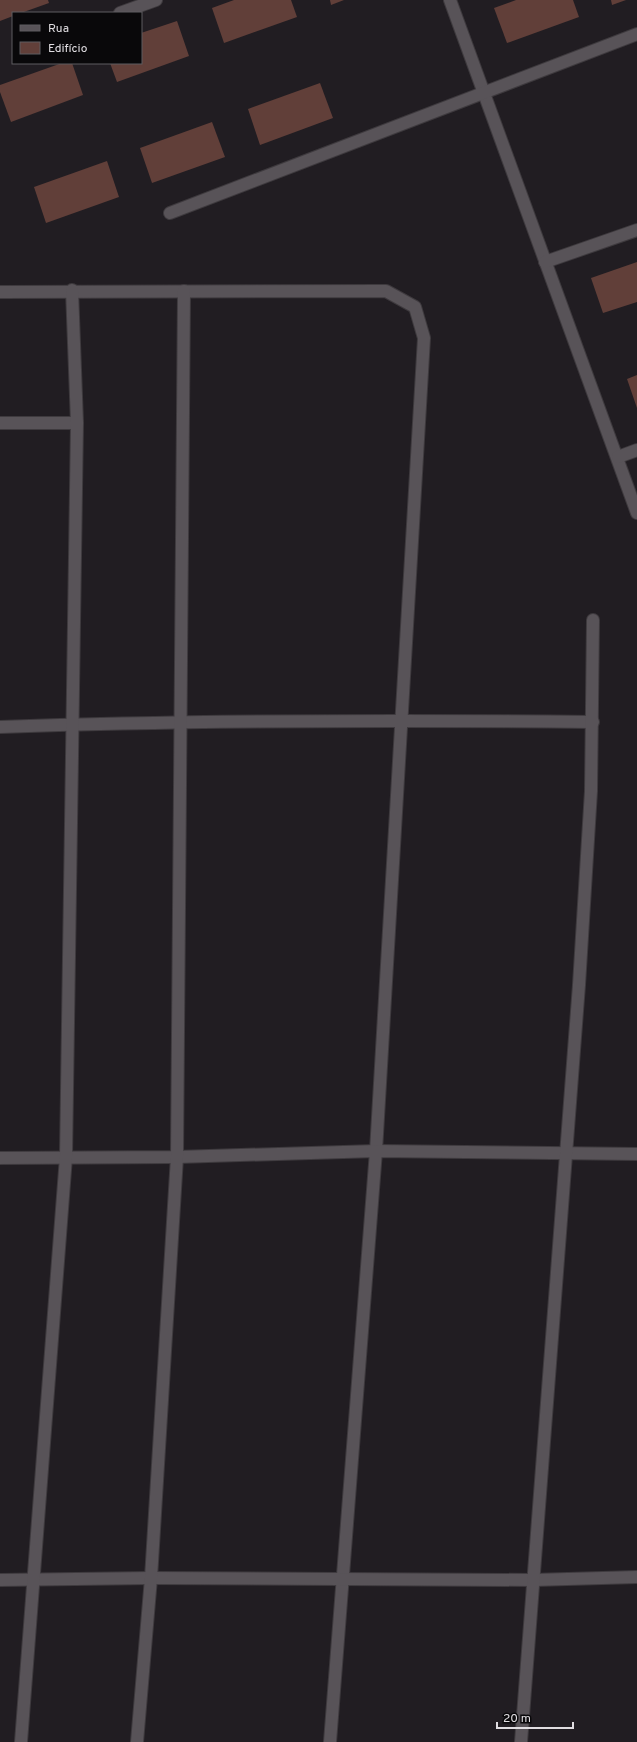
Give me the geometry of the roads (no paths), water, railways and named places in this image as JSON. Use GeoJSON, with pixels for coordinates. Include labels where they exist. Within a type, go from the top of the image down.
{"type":"FeatureCollection","features":[{"type":"Feature","properties":{"kind":"street"},"geometry":{"type":"LineString","coordinates":[[123,12],[156,0]]}},
{"type":"Feature","properties":{"kind":"street"},"geometry":{"type":"LineString","coordinates":[[450,0],[545,262],[618,457],[637,513]]}},
{"type":"Feature","properties":{"kind":"street"},"geometry":{"type":"LineString","coordinates":[[170,213],[637,34]]}},
{"type":"Feature","properties":{"kind":"street"},"geometry":{"type":"LineString","coordinates":[[545,262],[637,230]]}},
{"type":"Feature","properties":{"kind":"street"},"geometry":{"type":"LineString","coordinates":[[21,1742],[66,1157],[77,423],[72,290]]}},
{"type":"Feature","properties":{"kind":"street"},"geometry":{"type":"LineString","coordinates":[[0,292],[72,290],[386,291],[415,307],[424,338],[376,1151],[341,1579],[330,1742]]}},
{"type":"Feature","properties":{"kind":"street"},"geometry":{"type":"LineString","coordinates":[[137,1742],[151,1578],[177,1157],[182,723],[184,291]]}},
{"type":"Feature","properties":{"kind":"street"},"geometry":{"type":"LineString","coordinates":[[0,422],[77,423]]}},
{"type":"Feature","properties":{"kind":"street"},"geometry":{"type":"LineString","coordinates":[[618,457],[637,450]]}},
{"type":"Feature","properties":{"kind":"street"},"geometry":{"type":"LineString","coordinates":[[521,1742],[567,1153],[591,791],[593,620]]}},
{"type":"Feature","properties":{"kind":"street"},"geometry":{"type":"LineString","coordinates":[[0,727],[72,724],[402,720],[593,722]]}},
{"type":"Feature","properties":{"kind":"street"},"geometry":{"type":"LineString","coordinates":[[0,1158],[177,1157],[376,1151],[637,1154]]}},
{"type":"Feature","properties":{"kind":"street"},"geometry":{"type":"LineString","coordinates":[[0,1580],[151,1578],[533,1580],[637,1577]]}}]}
